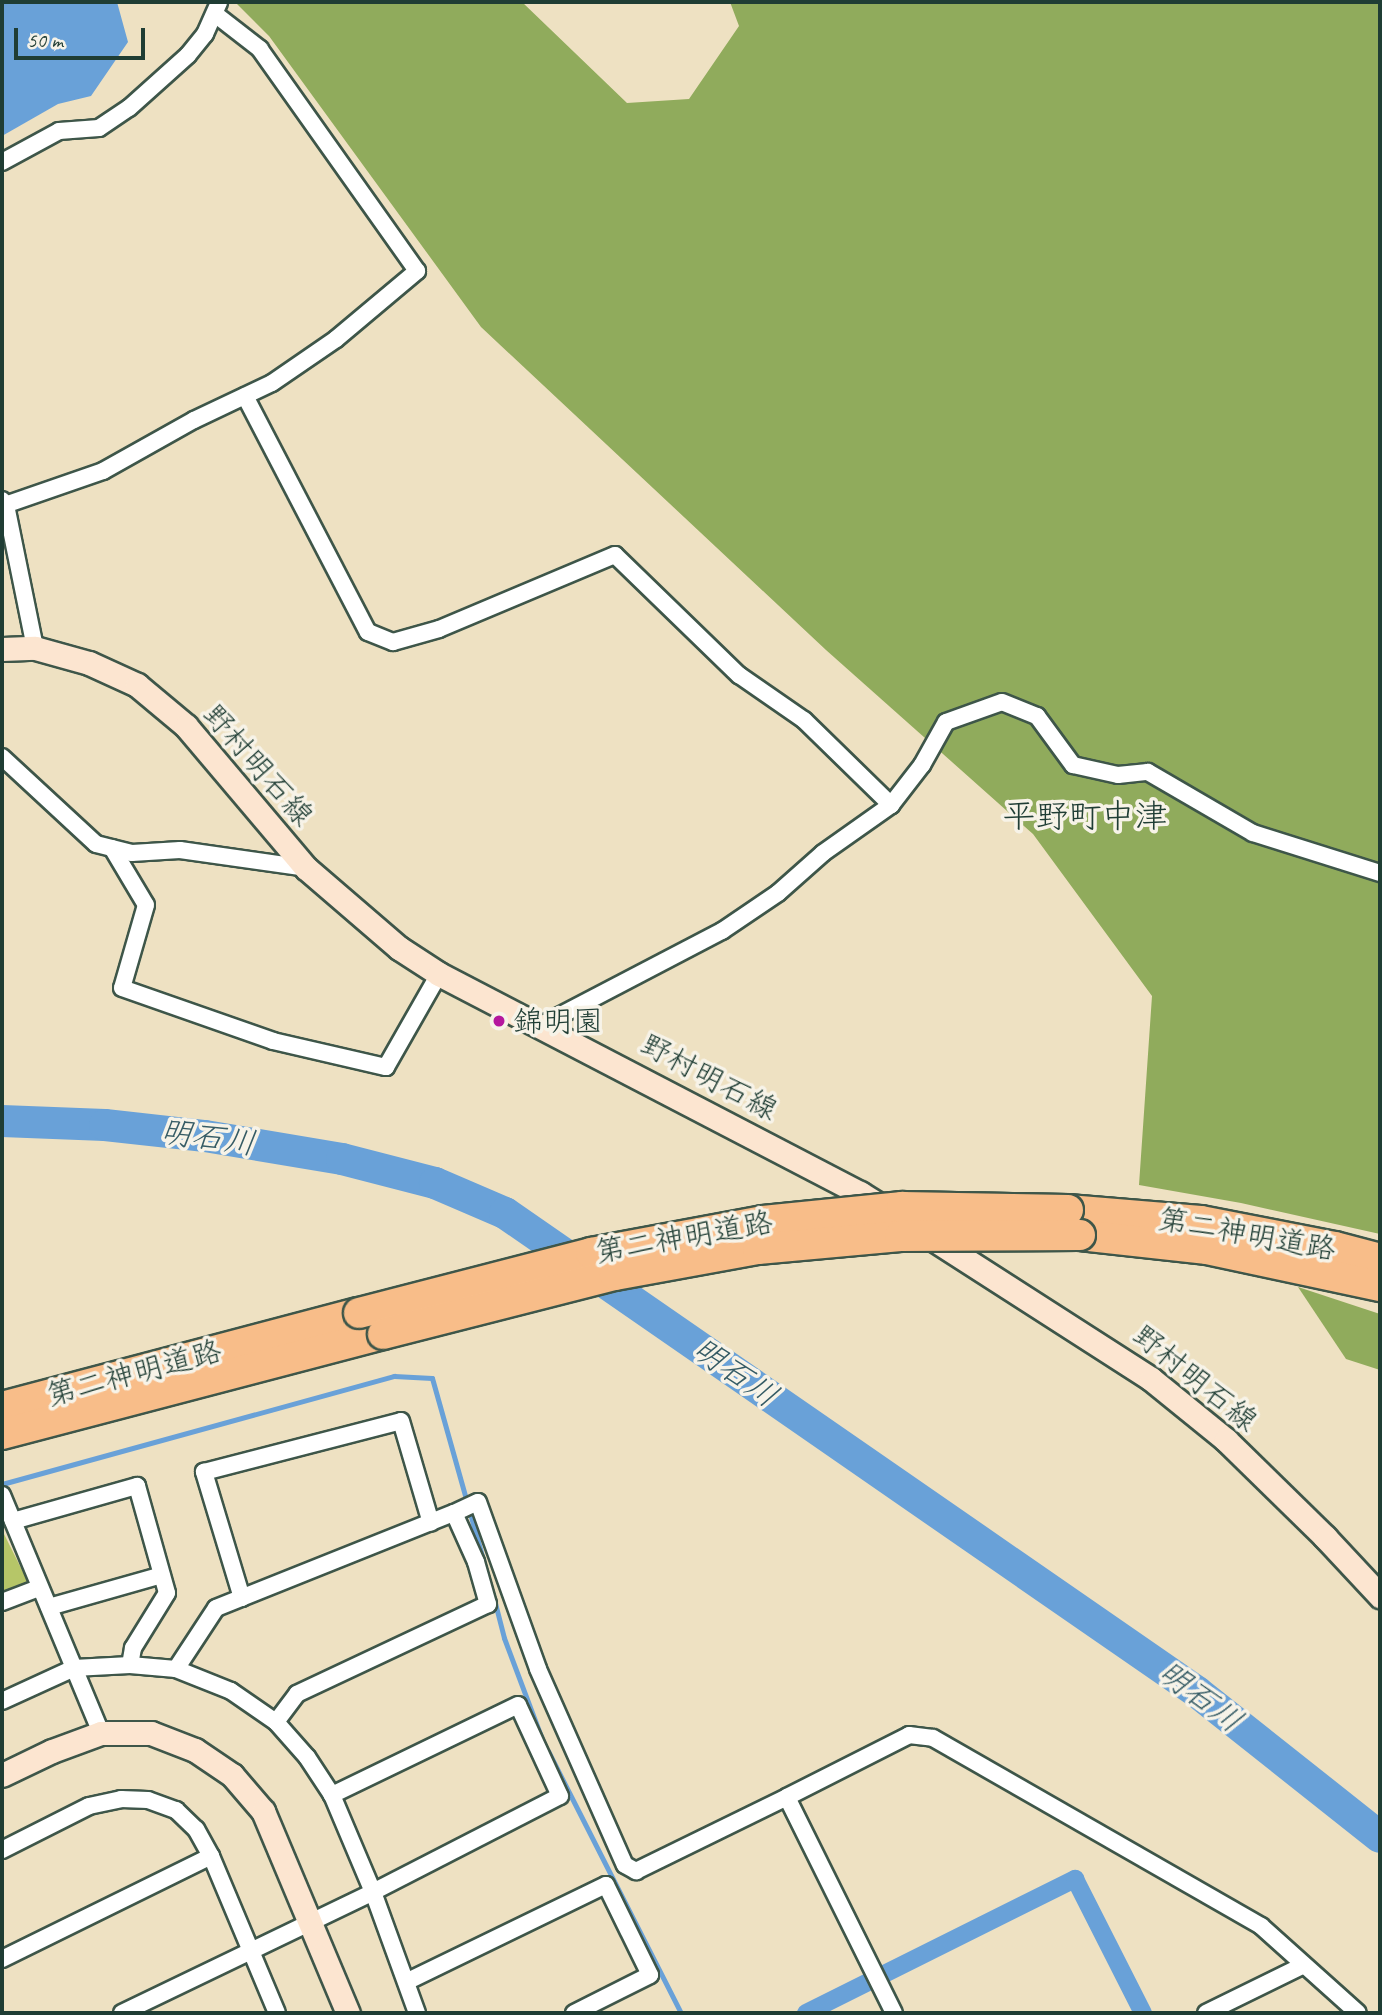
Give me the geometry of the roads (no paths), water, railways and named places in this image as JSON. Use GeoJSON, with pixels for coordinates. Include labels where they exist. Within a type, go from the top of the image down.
{"type":"FeatureCollection","features":[{"type":"Feature","properties":{"kind":"highway","name":"第二神明道路"},"geometry":{"type":"LineString","coordinates":[[2,1408],[591,1252],[763,1221],[902,1207],[1074,1222],[1332,1273],[1380,1286]]}},
{"type":"Feature","properties":{"kind":"highway","name":"第二神明道路"},"geometry":{"type":"LineString","coordinates":[[2,1434],[615,1275],[758,1249],[1074,1222],[1201,1221],[1335,1247],[1380,1259]]}},
{"type":"Feature","properties":{"kind":"main road","name":"野村明石線"},"geometry":{"type":"LineString","coordinates":[[2,649],[35,648],[89,663],[137,685],[186,726],[306,868],[398,948],[439,974],[860,1192],[1152,1378],[1226,1440],[1325,1537],[1380,1596]]}},
{"type":"Feature","properties":{"kind":"main road"},"geometry":{"type":"LineString","coordinates":[[2,1774],[52,1751],[101,1733],[151,1733],[195,1750],[232,1775],[262,1811],[348,2013]]}},
{"type":"Feature","properties":{"kind":"street"},"geometry":{"type":"LineString","coordinates":[[2,162],[59,131],[99,128],[129,108],[188,55],[205,34],[217,8],[260,49],[416,271],[336,339],[272,383],[194,420],[103,471],[3,504],[35,648]]}},
{"type":"Feature","properties":{"kind":"street"},"geometry":{"type":"LineString","coordinates":[[245,396],[368,632],[393,642],[439,629],[615,555],[739,675],[804,720],[891,805]]}},
{"type":"Feature","properties":{"kind":"street"},"geometry":{"type":"LineString","coordinates":[[542,1026],[722,931],[778,893],[823,853],[891,805],[922,765],[946,722],[1002,702],[1037,716],[1073,765],[1118,775],[1148,772],[1253,833],[1380,873]]}},
{"type":"Feature","properties":{"kind":"street"},"geometry":{"type":"LineString","coordinates":[[2,757],[96,845],[132,853],[180,850],[306,868]]}},
{"type":"Feature","properties":{"kind":"street"},"geometry":{"type":"LineString","coordinates":[[112,848],[146,905],[122,988],[273,1041],[386,1067],[439,974]]}},
{"type":"Feature","properties":{"kind":"street"},"geometry":{"type":"LineString","coordinates":[[242,1598],[204,1472],[401,1421],[431,1523]]}},
{"type":"Feature","properties":{"kind":"street"},"geometry":{"type":"LineString","coordinates":[[13,1521],[137,1486],[167,1593],[133,1648],[130,1665]]}},
{"type":"Feature","properties":{"kind":"street"},"geometry":{"type":"LineString","coordinates":[[2,1495],[101,1733]]}},
{"type":"Feature","properties":{"kind":"street"},"geometry":{"type":"LineString","coordinates":[[176,1669],[216,1608],[478,1502],[538,1669],[625,1865],[636,1871],[909,1735],[933,1738],[1261,1926],[1358,2013]]}},
{"type":"Feature","properties":{"kind":"street"},"geometry":{"type":"LineString","coordinates":[[276,1722],[297,1694],[488,1604],[476,1562],[454,1513]]}},
{"type":"Feature","properties":{"kind":"street"},"geometry":{"type":"LineString","coordinates":[[49,1607],[162,1575]]}},
{"type":"Feature","properties":{"kind":"street"},"geometry":{"type":"LineString","coordinates":[[2,1602],[39,1588]]}},
{"type":"Feature","properties":{"kind":"street"},"geometry":{"type":"LineString","coordinates":[[2,1701],[74,1668],[130,1665],[176,1669],[231,1691],[276,1722],[307,1757],[332,1795],[408,1981],[417,2013]]}},
{"type":"Feature","properties":{"kind":"street"},"geometry":{"type":"LineString","coordinates":[[121,2013],[373,1892],[560,1796],[518,1705],[332,1795]]}},
{"type":"Feature","properties":{"kind":"street"},"geometry":{"type":"LineString","coordinates":[[787,1797],[894,2013]]}},
{"type":"Feature","properties":{"kind":"street"},"geometry":{"type":"LineString","coordinates":[[2,1850],[89,1806],[121,1799],[148,1800],[176,1810],[196,1829],[211,1856],[277,2013]]}},
{"type":"Feature","properties":{"kind":"street"},"geometry":{"type":"LineString","coordinates":[[2,1959],[211,1856]]}},
{"type":"Feature","properties":{"kind":"street"},"geometry":{"type":"LineString","coordinates":[[408,1981],[606,1885],[650,1975],[573,2013]]}},
{"type":"Feature","properties":{"kind":"street"},"geometry":{"type":"LineString","coordinates":[[1206,2013],[1304,1965]]}},
{"type":"Feature","properties":{"kind":"water"},"geometry":{"type":"Polygon","coordinates":[[[2,2],[117,2],[128,42],[91,96],[58,104],[2,136],[2,2]]]}},
{"type":"Feature","properties":{"kind":"waterway","name":"明石川"},"geometry":{"type":"LineString","coordinates":[[2,1121],[105,1125],[205,1136],[342,1159],[435,1183],[505,1213],[1197,1692],[1380,1837]]}},
{"type":"Feature","properties":{"kind":"waterway"},"geometry":{"type":"LineString","coordinates":[[2,1484],[394,1376],[432,1378],[483,1560]]}},
{"type":"Feature","properties":{"kind":"waterway"},"geometry":{"type":"LineString","coordinates":[[494,1599],[504,1638],[543,1742]]}},
{"type":"Feature","properties":{"kind":"waterway"},"geometry":{"type":"LineString","coordinates":[[548,1751],[681,2013]]}},
{"type":"Feature","properties":{"kind":"waterway"},"geometry":{"type":"LineString","coordinates":[[806,2013],[1075,1879],[1143,2013]]}},
{"type":"Feature","properties":{"kind":"place","name":"錦明園"},"geometry":{"type":"Point","coordinates":[499,1021]}},
{"type":"Feature","properties":{"kind":"district","name":"平野町中津"},"geometry":{"type":"Point","coordinates":[1085,817]}}]}
